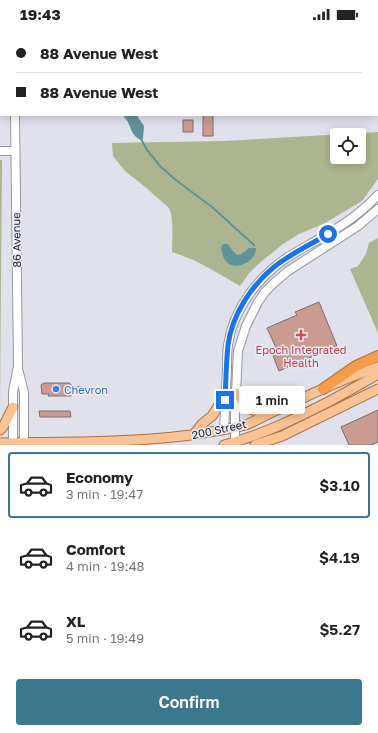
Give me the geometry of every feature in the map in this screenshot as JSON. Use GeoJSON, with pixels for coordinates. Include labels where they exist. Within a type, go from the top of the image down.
{"type":"FeatureCollection","features":[{"type":"Feature","properties":{"kind":"highway"},"geometry":{"type":"LineString","coordinates":[[323,389],[356,366],[378,356]]}},
{"type":"Feature","properties":{"kind":"main road","name":"86 Avenue"},"geometry":{"type":"LineString","coordinates":[[13,444],[13,392],[18,366],[14,116]]}},
{"type":"Feature","properties":{"kind":"main road"},"geometry":{"type":"LineString","coordinates":[[0,151],[15,151]]}},
{"type":"Feature","properties":{"kind":"main road"},"geometry":{"type":"LineString","coordinates":[[378,195],[355,217],[288,257],[273,268],[249,294],[238,313],[228,344],[224,445],[235,443],[288,422],[364,383],[378,374]]}},
{"type":"Feature","properties":{"kind":"main road"},"geometry":{"type":"LineString","coordinates":[[235,443],[238,351],[251,314],[258,302],[266,292],[288,271],[358,226],[378,209]]}},
{"type":"Feature","properties":{"kind":"main road","name":"86 Avenue"},"geometry":{"type":"LineString","coordinates":[[18,366],[24,392],[24,444]]}},
{"type":"Feature","properties":{"kind":"main road","name":"200 Street"},"geometry":{"type":"LineString","coordinates":[[0,443],[24,444],[107,442],[162,438],[224,430],[246,424],[362,372],[378,367]]}},
{"type":"Feature","properties":{"kind":"main road"},"geometry":{"type":"LineString","coordinates":[[255,445],[282,436],[378,389]]}},
{"type":"Feature","properties":{"kind":"main road"},"geometry":{"type":"LineString","coordinates":[[237,393],[246,407],[252,411],[266,414]]}},
{"type":"Feature","properties":{"kind":"main road"},"geometry":{"type":"LineString","coordinates":[[194,434],[202,424],[212,416],[219,404],[225,400]]}},
{"type":"Feature","properties":{"kind":"main road"},"geometry":{"type":"LineString","coordinates":[[0,430],[3,427],[13,406]]}},
{"type":"Feature","properties":{"kind":"green space"},"geometry":{"type":"Polygon","coordinates":[[[378,132],[378,179],[362,201],[325,223],[299,234],[283,244],[250,272],[240,286],[199,263],[172,252],[172,223],[169,208],[125,171],[113,156],[112,143],[225,141],[330,135],[330,164],[366,164],[366,133],[378,132]],[[228,245],[237,265],[246,263],[241,255],[235,254],[228,245]]]}},
{"type":"Feature","properties":{"kind":"green space"},"geometry":{"type":"Polygon","coordinates":[[[0,160],[2,160],[0,406],[0,160]]]}},
{"type":"Feature","properties":{"kind":"green space"},"geometry":{"type":"Polygon","coordinates":[[[378,238],[378,333],[350,269],[358,266],[366,254],[369,243],[378,238]]]}},
{"type":"Feature","properties":{"kind":"water"},"geometry":{"type":"Polygon","coordinates":[[[123,116],[138,116],[144,126],[143,139],[141,140],[134,135],[123,116]]]}},
{"type":"Feature","properties":{"kind":"water"},"geometry":{"type":"Polygon","coordinates":[[[224,244],[228,244],[237,255],[249,248],[256,248],[255,253],[249,261],[239,266],[234,266],[225,260],[221,248],[224,244]]]}},
{"type":"Feature","properties":{"kind":"building"},"geometry":{"type":"Polygon","coordinates":[[[203,116],[213,116],[213,136],[203,136],[203,116]]]}},
{"type":"Feature","properties":{"kind":"building"},"geometry":{"type":"Polygon","coordinates":[[[183,120],[193,120],[193,132],[183,132],[183,120]]]}},
{"type":"Feature","properties":{"kind":"building","name":"Epoch Integrated Health"},"geometry":{"type":"Polygon","coordinates":[[[319,302],[337,346],[279,371],[272,353],[277,350],[267,328],[297,315],[295,312],[319,302]]]}},
{"type":"Feature","properties":{"kind":"building","name":"Chevron"},"geometry":{"type":"Polygon","coordinates":[[[44,383],[69,383],[74,387],[82,387],[82,392],[71,392],[71,396],[48,396],[49,394],[42,394],[41,385],[44,383]]]}},
{"type":"Feature","properties":{"kind":"building"},"geometry":{"type":"Polygon","coordinates":[[[378,410],[378,442],[371,445],[349,445],[341,427],[378,410]]]}},
{"type":"Feature","properties":{"kind":"building","name":"Chevron"},"geometry":{"type":"Polygon","coordinates":[[[39,411],[70,411],[71,417],[40,417],[39,411]]]}},
{"type":"Feature","properties":{"kind":"waterway"},"geometry":{"type":"LineString","coordinates":[[141,139],[147,150],[161,167],[212,207],[254,245]]}},
{"type":"Feature","properties":{"kind":"place","name":"Epoch Integrated Health"},"geometry":{"type":"Point","coordinates":[301,335]}},
{"type":"Feature","properties":{"kind":"place","name":"Chevron"},"geometry":{"type":"Point","coordinates":[56,389]}},
{"type":"Feature","properties":{"kind":"route"},"geometry":{"type":"LineString","coordinates":[[225,400],[228,344],[238,313],[249,294],[273,268],[288,257],[328,234]]}}]}
